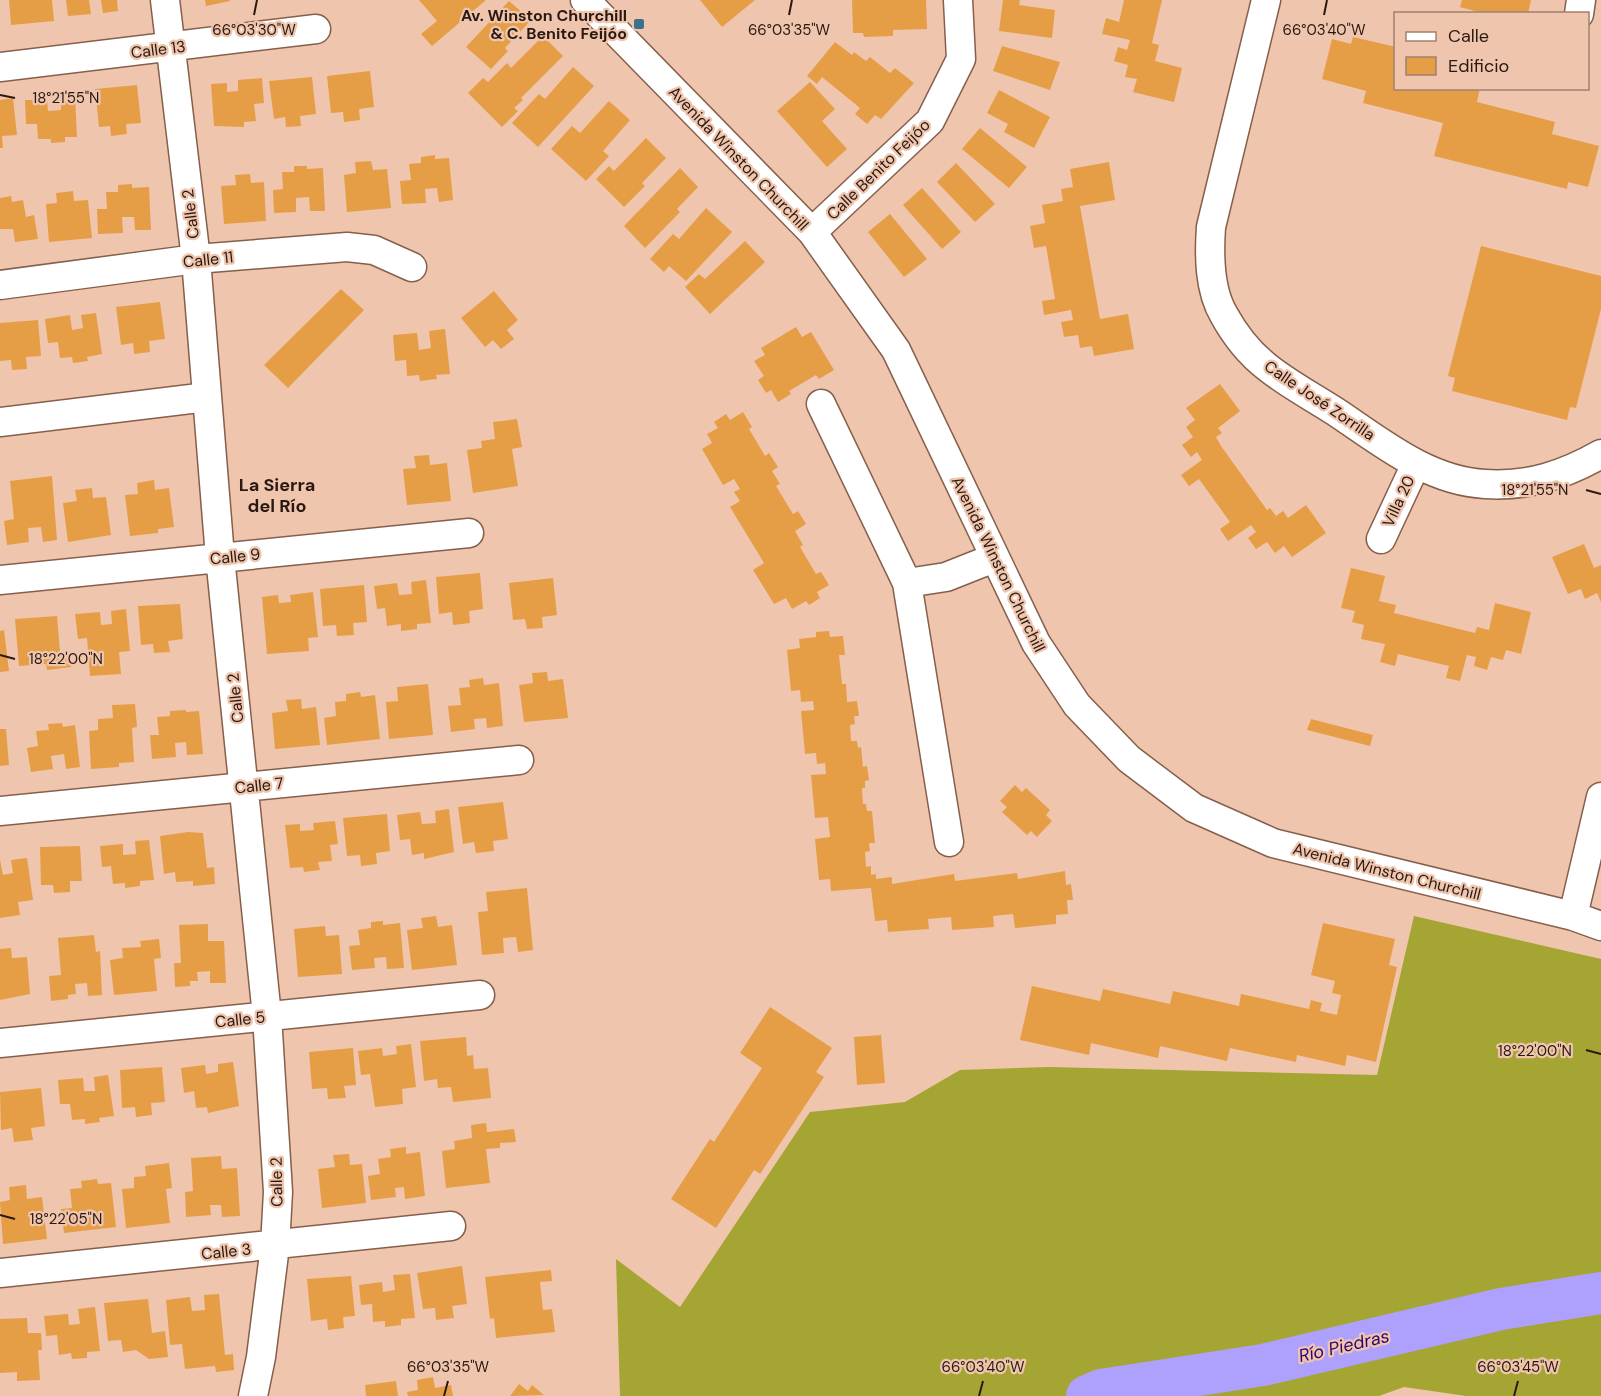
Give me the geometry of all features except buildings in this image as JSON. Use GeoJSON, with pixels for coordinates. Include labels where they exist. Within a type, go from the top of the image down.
{"type":"FeatureCollection","features":[{"type":"Feature","properties":{"kind":"street","name":"Calle 2"},"geometry":{"type":"LineString","coordinates":[[165,0],[196,259],[220,557],[267,1016],[278,1192],[275,1246],[261,1357],[253,1396]]}},
{"type":"Feature","properties":{"kind":"street","name":"Avenida Winston Churchill"},"geometry":{"type":"LineString","coordinates":[[585,0],[812,232],[896,350],[1036,643],[1077,705],[1129,759],[1194,808],[1273,843],[1573,916],[1601,926]]}},
{"type":"Feature","properties":{"kind":"street","name":"Calle Benito Feijóo"},"geometry":{"type":"LineString","coordinates":[[812,232],[930,121],[961,59],[958,0]]}},
{"type":"Feature","properties":{"kind":"street","name":"Calle José Zorrilla"},"geometry":{"type":"LineString","coordinates":[[1266,0],[1211,227],[1209,261],[1222,313],[1241,342],[1266,367],[1416,464],[1450,478],[1483,484],[1516,485],[1555,477],[1601,454]]}},
{"type":"Feature","properties":{"kind":"street","name":"Calle 13"},"geometry":{"type":"LineString","coordinates":[[0,67],[316,29]]}},
{"type":"Feature","properties":{"kind":"street","name":"Calle 11"},"geometry":{"type":"LineString","coordinates":[[0,285],[196,259],[347,247],[374,250],[412,267]]}},
{"type":"Feature","properties":{"kind":"street"},"geometry":{"type":"LineString","coordinates":[[0,422],[207,396]]}},
{"type":"Feature","properties":{"kind":"street"},"geometry":{"type":"LineString","coordinates":[[821,404],[907,583],[949,842]]}},
{"type":"Feature","properties":{"kind":"street","name":"Villa 20"},"geometry":{"type":"LineString","coordinates":[[1381,539],[1416,464]]}},
{"type":"Feature","properties":{"kind":"street","name":"Calle 9"},"geometry":{"type":"LineString","coordinates":[[0,580],[469,533]]}},
{"type":"Feature","properties":{"kind":"street"},"geometry":{"type":"LineString","coordinates":[[907,583],[946,577],[994,558]]}},
{"type":"Feature","properties":{"kind":"street","name":"Calle 7"},"geometry":{"type":"LineString","coordinates":[[0,811],[519,760]]}},
{"type":"Feature","properties":{"kind":"street"},"geometry":{"type":"LineString","coordinates":[[1573,916],[1601,797]]}},
{"type":"Feature","properties":{"kind":"street","name":"Calle 5"},"geometry":{"type":"LineString","coordinates":[[0,1043],[480,995]]}},
{"type":"Feature","properties":{"kind":"street","name":"Calle 3"},"geometry":{"type":"LineString","coordinates":[[0,1273],[451,1226]]}},
{"type":"Feature","properties":{"kind":"shaded area"},"geometry":{"type":"Polygon","coordinates":[[[1414,916],[1601,959],[1601,1396],[1466,1396],[1404,1387],[1379,1396],[620,1396],[616,1259],[680,1307],[810,1112],[905,1102],[960,1070],[1049,1067],[1377,1075],[1414,916]]]}},
{"type":"Feature","properties":{"kind":"waterway","name":"Río Piedras"},"geometry":{"type":"LineString","coordinates":[[1087,1396],[1101,1390],[1263,1365],[1501,1309],[1601,1293]]}},
{"type":"Feature","properties":{"kind":"place","name":"Av. Winston Churchill & C. Benito Feijóo"},"geometry":{"type":"Point","coordinates":[639,24]}},
{"type":"Feature","properties":{"kind":"district","name":"La Sierra del Río"},"geometry":{"type":"Point","coordinates":[277,495]}}]}
